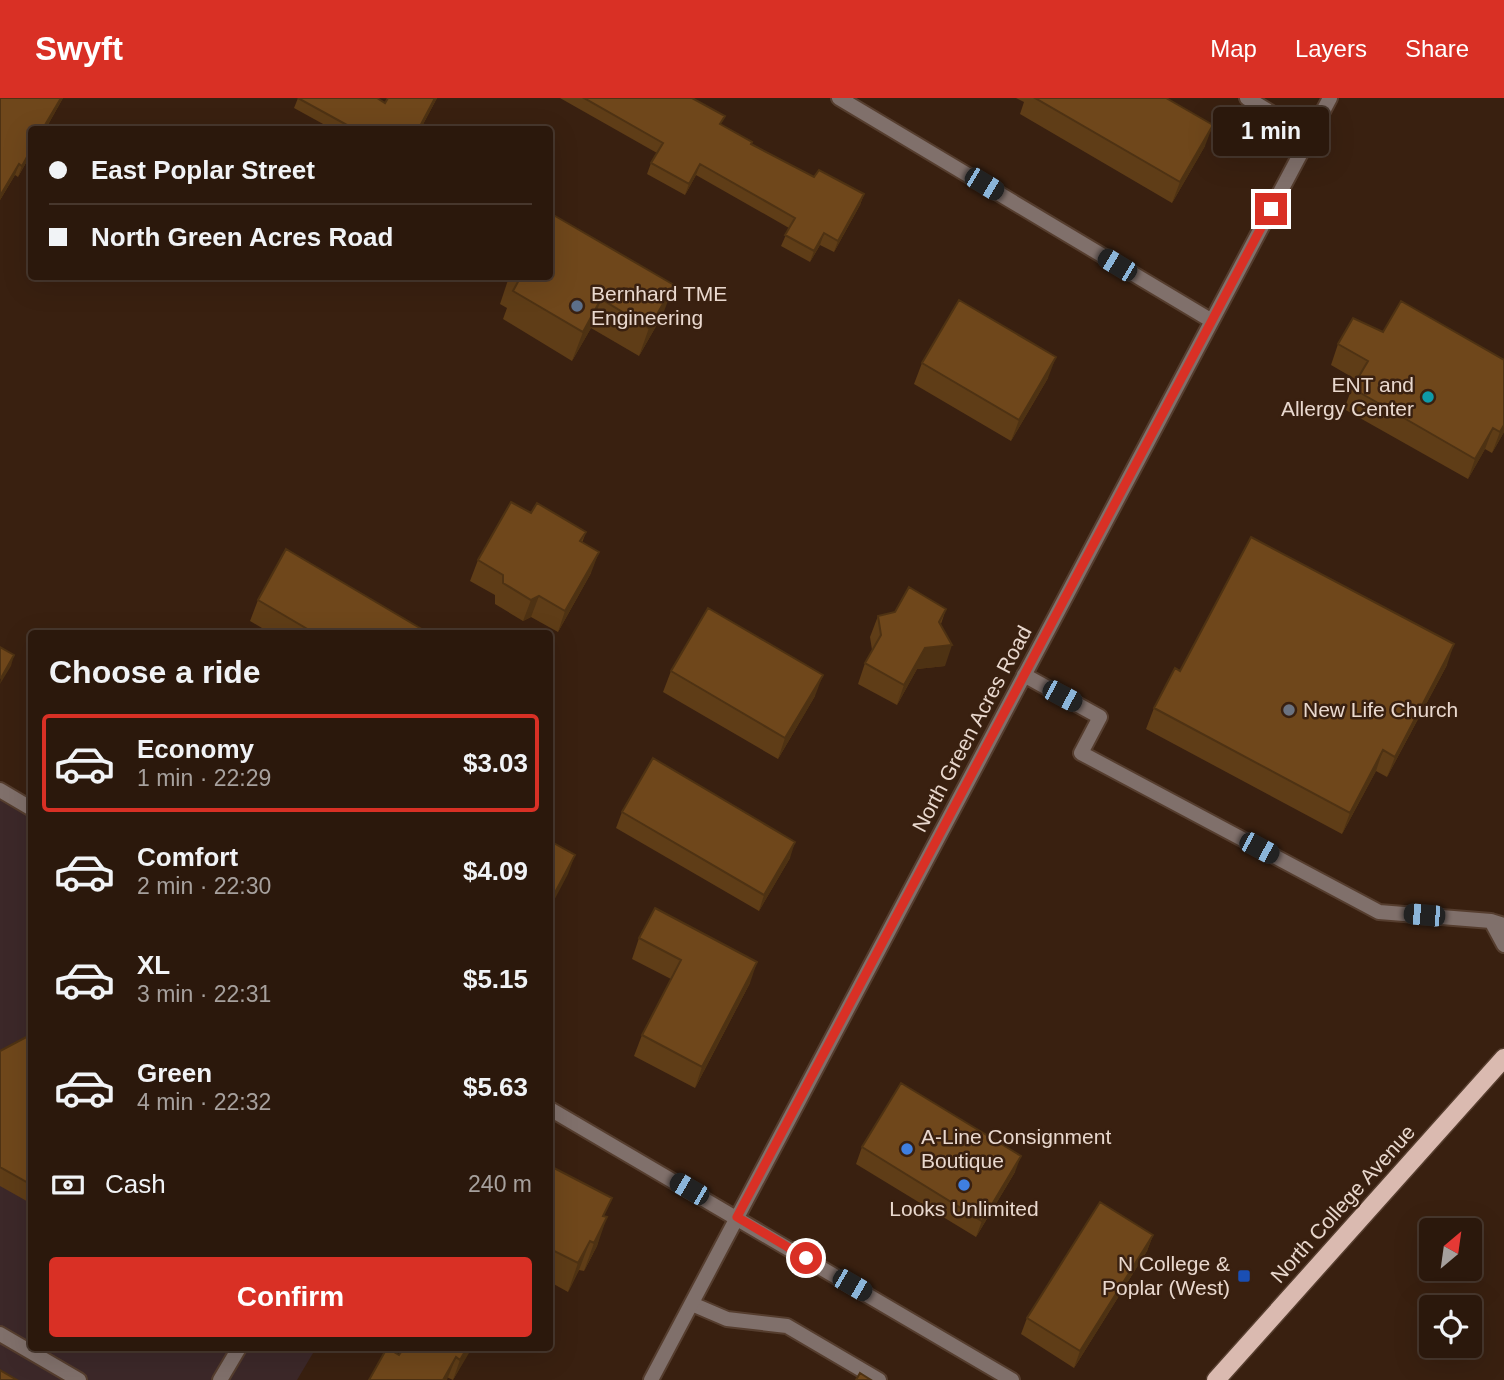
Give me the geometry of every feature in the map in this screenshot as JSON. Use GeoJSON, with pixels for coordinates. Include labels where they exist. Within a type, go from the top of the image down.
{"type":"FeatureCollection","features":[{"type":"Feature","properties":{"kind":"main road","name":"North College Avenue"},"geometry":{"type":"LineString","coordinates":[[1216,1380],[1501,1066]]}},
{"type":"Feature","properties":{"kind":"street"},"geometry":{"type":"LineString","coordinates":[[839,98],[1212,321]]}},
{"type":"Feature","properties":{"kind":"street"},"geometry":{"type":"LineString","coordinates":[[1247,98],[1310,136]]}},
{"type":"Feature","properties":{"kind":"street","name":"North Green Acres Road"},"geometry":{"type":"LineString","coordinates":[[652,1380],[1330,98]]}},
{"type":"Feature","properties":{"kind":"street"},"geometry":{"type":"LineString","coordinates":[[1024,675],[1100,717],[1082,753],[1379,912],[1498,923],[1504,945]]}},
{"type":"Feature","properties":{"kind":"street"},"geometry":{"type":"LineString","coordinates":[[0,790],[28,807]]}},
{"type":"Feature","properties":{"kind":"street"},"geometry":{"type":"LineString","coordinates":[[553,1111],[1012,1380]]}},
{"type":"Feature","properties":{"kind":"street"},"geometry":{"type":"LineString","coordinates":[[692,1304],[727,1320],[787,1326],[879,1380]]}},
{"type":"Feature","properties":{"kind":"street"},"geometry":{"type":"LineString","coordinates":[[0,1334],[28,1350]]}},
{"type":"Feature","properties":{"kind":"street"},"geometry":{"type":"LineString","coordinates":[[29,1351],[79,1380]]}},
{"type":"Feature","properties":{"kind":"street"},"geometry":{"type":"LineString","coordinates":[[220,1380],[237,1351]]}},
{"type":"Feature","properties":{"kind":"shaded area"},"geometry":{"type":"Polygon","coordinates":[[[0,790],[28,807],[28,1351],[314,1351],[297,1380],[0,1380],[0,790]]]}},
{"type":"Feature","properties":{"kind":"building"},"geometry":{"type":"Polygon","coordinates":[[[0,98],[61,98],[44,126],[28,126],[28,155],[22,166],[19,164],[0,196],[0,98]]]}},
{"type":"Feature","properties":{"kind":"building"},"geometry":{"type":"Polygon","coordinates":[[[298,98],[377,98],[385,103],[388,98],[435,98],[420,126],[349,126],[298,98]]]}},
{"type":"Feature","properties":{"kind":"building"},"geometry":{"type":"Polygon","coordinates":[[[584,98],[692,98],[725,116],[720,124],[752,142],[751,144],[814,177],[819,170],[864,194],[838,241],[824,233],[814,251],[785,235],[795,218],[700,164],[689,184],[651,163],[663,143],[584,98]]]}},
{"type":"Feature","properties":{"kind":"building"},"geometry":{"type":"Polygon","coordinates":[[[1035,98],[1166,98],[1213,125],[1180,182],[1035,98]]]}},
{"type":"Feature","properties":{"kind":"building"},"geometry":{"type":"Polygon","coordinates":[[[553,215],[674,285],[649,328],[601,299],[583,332],[513,291],[519,280],[553,280],[553,215]]]}},
{"type":"Feature","properties":{"kind":"building"},"geometry":{"type":"Polygon","coordinates":[[[959,300],[1056,357],[1019,420],[922,363],[959,300]]]}},
{"type":"Feature","properties":{"kind":"building","name":"ENT and Allergy Center"},"geometry":{"type":"Polygon","coordinates":[[[1401,301],[1504,360],[1504,425],[1500,432],[1493,428],[1475,459],[1352,388],[1368,361],[1338,344],[1353,318],[1383,332],[1401,301]]]}},
{"type":"Feature","properties":{"kind":"building"},"geometry":{"type":"Polygon","coordinates":[[[511,502],[531,513],[537,503],[586,532],[580,541],[599,552],[565,611],[539,596],[531,600],[503,583],[503,575],[478,560],[511,502]]]}},
{"type":"Feature","properties":{"kind":"building","name":"New Life Church"},"geometry":{"type":"Polygon","coordinates":[[[1251,537],[1454,644],[1395,757],[1383,750],[1350,813],[1154,708],[1175,668],[1180,671],[1251,537]]]}},
{"type":"Feature","properties":{"kind":"building"},"geometry":{"type":"Polygon","coordinates":[[[286,549],[423,630],[309,630],[258,600],[286,549]]]}},
{"type":"Feature","properties":{"kind":"building"},"geometry":{"type":"Polygon","coordinates":[[[909,587],[946,609],[939,622],[952,645],[925,648],[904,685],[865,663],[881,635],[878,616],[895,612],[909,587]]]}},
{"type":"Feature","properties":{"kind":"building"},"geometry":{"type":"Polygon","coordinates":[[[708,608],[823,675],[785,738],[671,671],[708,608]]]}},
{"type":"Feature","properties":{"kind":"building"},"geometry":{"type":"Polygon","coordinates":[[[0,647],[14,655],[1,678],[0,677],[0,647]]]}},
{"type":"Feature","properties":{"kind":"building"},"geometry":{"type":"Polygon","coordinates":[[[653,758],[795,842],[764,895],[622,812],[653,758]]]}},
{"type":"Feature","properties":{"kind":"building"},"geometry":{"type":"Polygon","coordinates":[[[553,843],[575,855],[553,896],[553,843]]]}},
{"type":"Feature","properties":{"kind":"building"},"geometry":{"type":"Polygon","coordinates":[[[655,908],[757,962],[702,1067],[642,1035],[681,960],[639,938],[655,908]]]}},
{"type":"Feature","properties":{"kind":"building"},"geometry":{"type":"Polygon","coordinates":[[[28,1036],[28,1183],[0,1167],[0,1051],[28,1036]]]}},
{"type":"Feature","properties":{"kind":"building"},"geometry":{"type":"Polygon","coordinates":[[[901,1083],[1021,1156],[982,1221],[862,1147],[901,1083]]]}},
{"type":"Feature","properties":{"kind":"building"},"geometry":{"type":"Polygon","coordinates":[[[554,1168],[612,1198],[603,1216],[607,1217],[594,1243],[590,1241],[578,1263],[553,1250],[554,1168]]]}},
{"type":"Feature","properties":{"kind":"building"},"geometry":{"type":"Polygon","coordinates":[[[1100,1202],[1153,1235],[1080,1351],[1027,1318],[1100,1202]]]}},
{"type":"Feature","properties":{"kind":"building"},"geometry":{"type":"Polygon","coordinates":[[[385,1351],[399,1355],[402,1351],[465,1351],[460,1360],[456,1357],[443,1380],[369,1380],[385,1351]]]}},
{"type":"Feature","properties":{"kind":"building"},"geometry":{"type":"Polygon","coordinates":[[[0,1370],[17,1380],[0,1380],[0,1370]]]}},
{"type":"Feature","properties":{"kind":"building"},"geometry":{"type":"Polygon","coordinates":[[[860,1373],[871,1380],[856,1380],[860,1373]]]}},
{"type":"Feature","properties":{"kind":"place","name":"Bernhard TME Engineering"},"geometry":{"type":"Point","coordinates":[577,306]}},
{"type":"Feature","properties":{"kind":"place","name":"ENT and Allergy Center"},"geometry":{"type":"Point","coordinates":[1428,397]}},
{"type":"Feature","properties":{"kind":"place","name":"New Life Church"},"geometry":{"type":"Point","coordinates":[1289,710]}},
{"type":"Feature","properties":{"kind":"place","name":"A-Line Consignment Boutique"},"geometry":{"type":"Point","coordinates":[907,1149]}},
{"type":"Feature","properties":{"kind":"place","name":"Looks Unlimited"},"geometry":{"type":"Point","coordinates":[964,1185]}},
{"type":"Feature","properties":{"kind":"place","name":"N College & Poplar (West)"},"geometry":{"type":"Point","coordinates":[1244,1276]}},
{"type":"Feature","properties":{"kind":"route"},"geometry":{"type":"LineString","coordinates":[[806,1258],[737,1217],[1271,209]]}}]}
